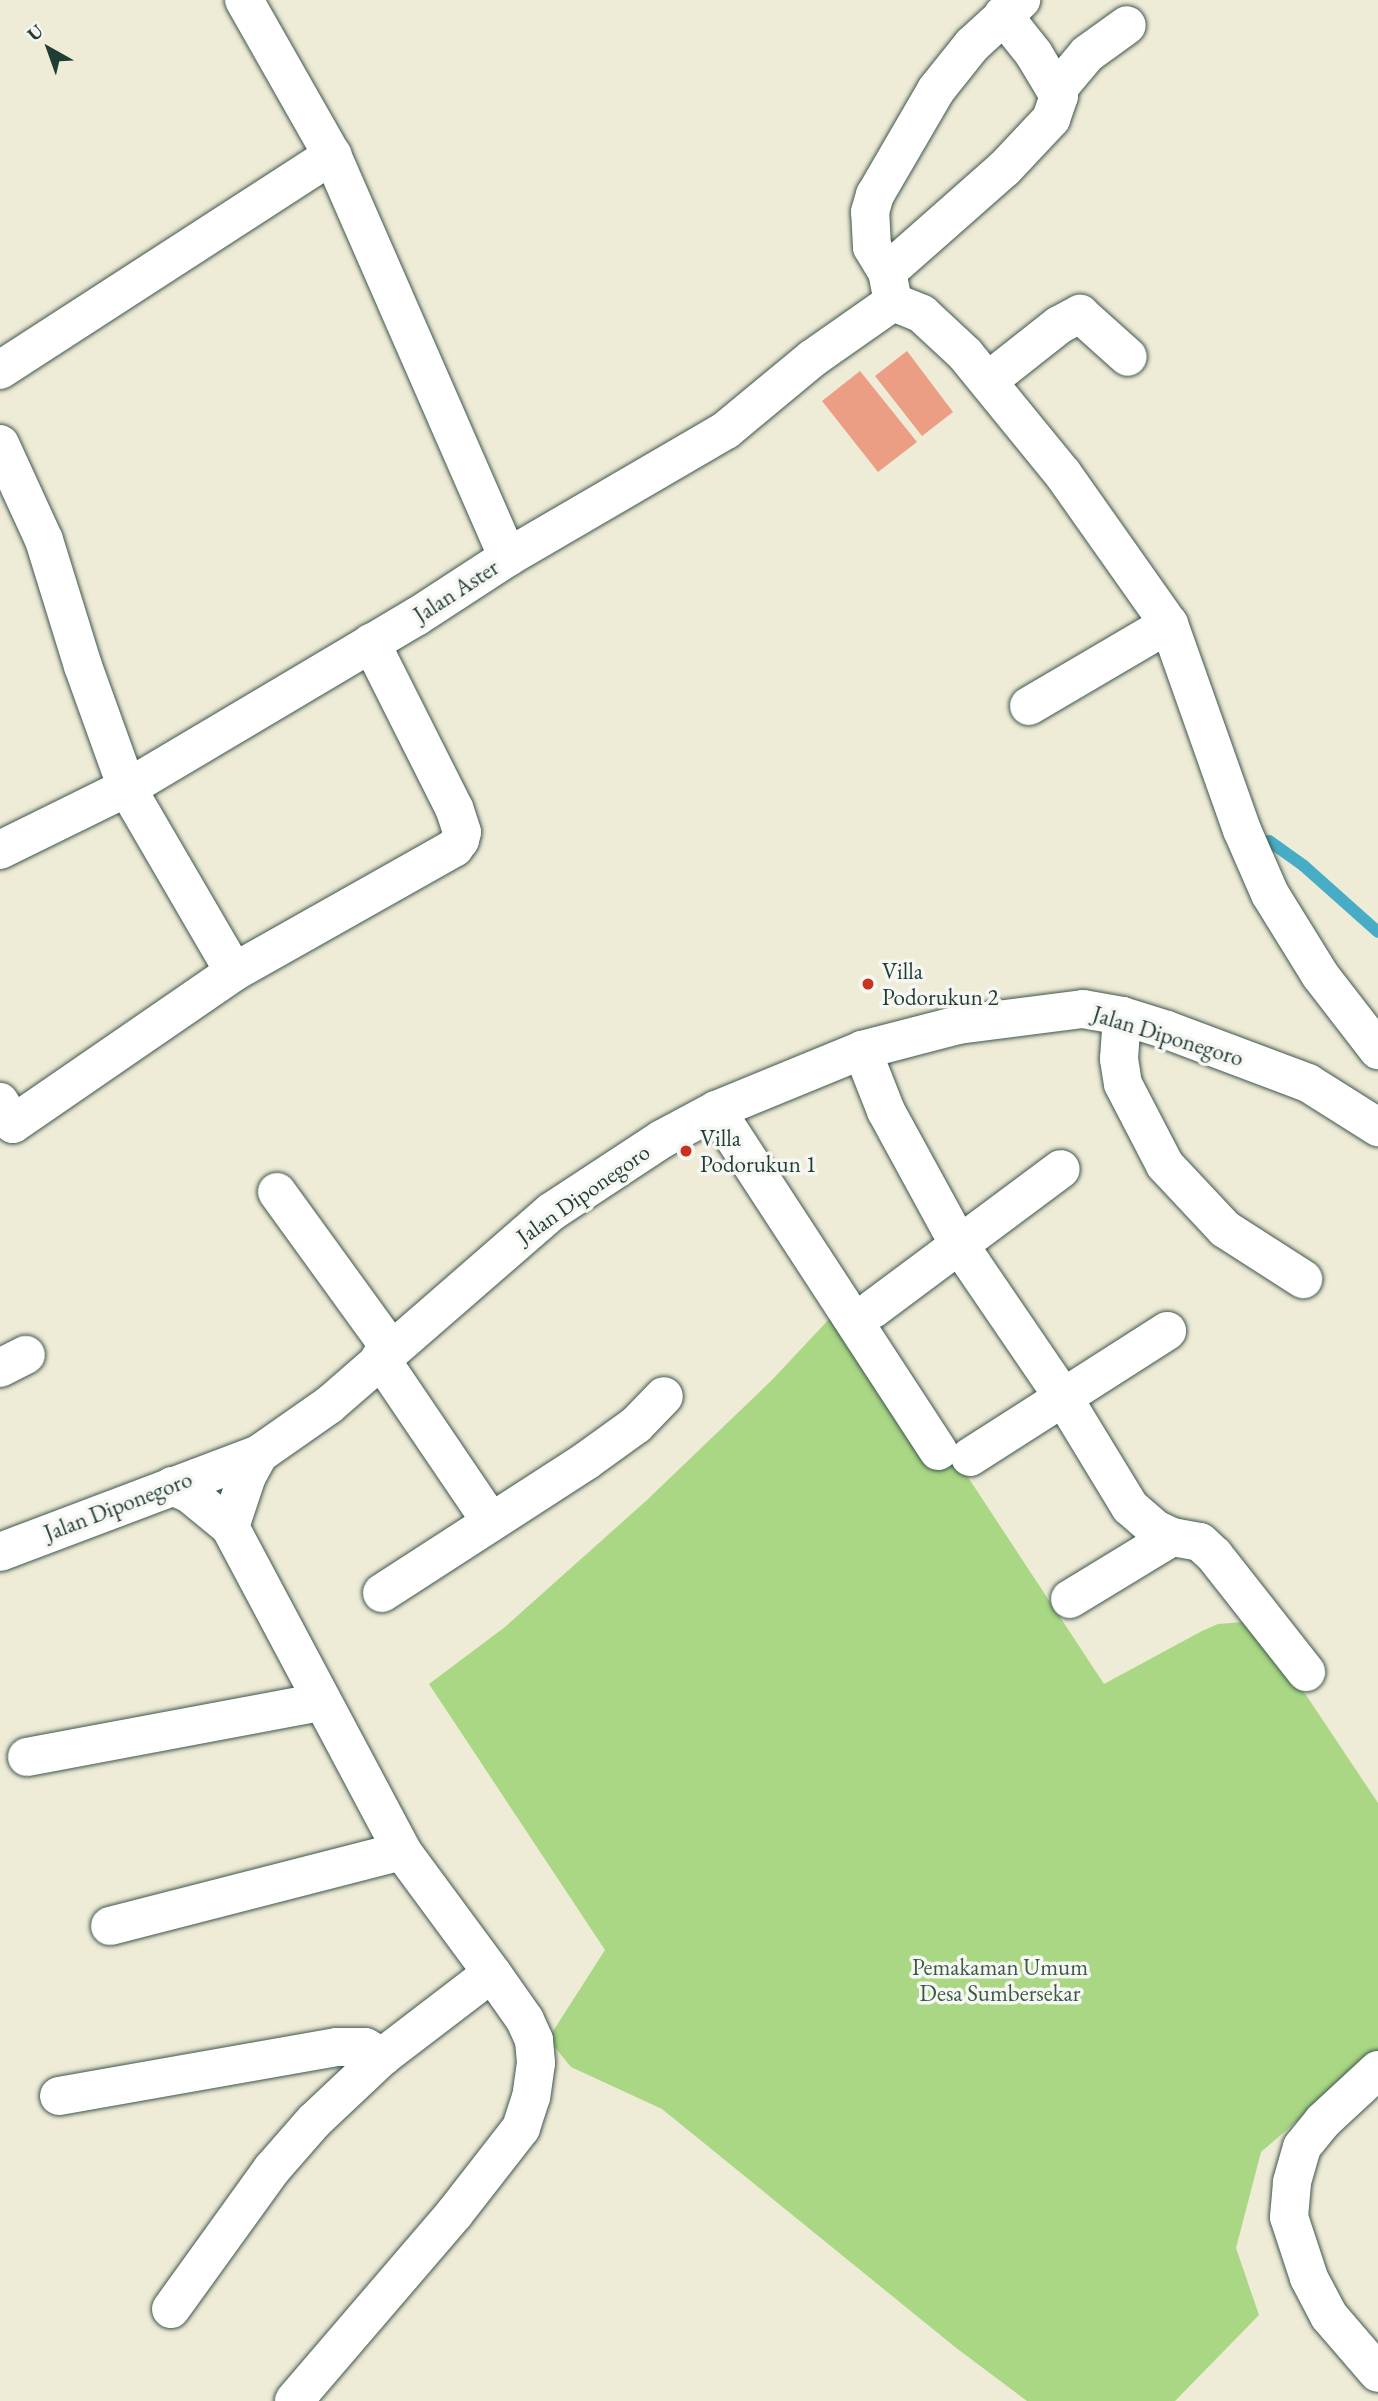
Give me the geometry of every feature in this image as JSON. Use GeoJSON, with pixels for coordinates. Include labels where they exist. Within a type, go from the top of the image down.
{"type":"FeatureCollection","features":[{"type":"Feature","properties":{"kind":"street"},"geometry":{"type":"LineString","coordinates":[[244,0],[332,155],[508,557]]}},
{"type":"Feature","properties":{"kind":"street"},"geometry":{"type":"LineString","coordinates":[[1127,25],[1087,54],[1056,91],[1034,54],[1012,8],[972,45],[936,90],[875,195],[869,229],[872,247],[890,287],[965,354],[988,381],[1063,474],[1169,624],[1242,830],[1270,894],[1320,975],[1378,1050]]}},
{"type":"Feature","properties":{"kind":"street","name":"Jalan Aster"},"geometry":{"type":"LineString","coordinates":[[0,850],[127,788],[371,643],[508,557],[726,429],[813,358],[890,287],[927,240],[1051,119],[1059,96],[1056,91]]}},
{"type":"Feature","properties":{"kind":"street"},"geometry":{"type":"LineString","coordinates":[[0,370],[332,155]]}},
{"type":"Feature","properties":{"kind":"street"},"geometry":{"type":"LineString","coordinates":[[988,381],[1059,325],[1080,314],[1128,357]]}},
{"type":"Feature","properties":{"kind":"street"},"geometry":{"type":"LineString","coordinates":[[0,444],[44,540],[83,666],[127,788],[234,971]]}},
{"type":"Feature","properties":{"kind":"street"},"geometry":{"type":"LineString","coordinates":[[1028,706],[1169,624]]}},
{"type":"Feature","properties":{"kind":"street"},"geometry":{"type":"LineString","coordinates":[[4,1120],[234,971],[453,848],[460,840],[462,832],[454,808],[371,643]]}},
{"type":"Feature","properties":{"kind":"street","name":"Jalan Diponegoro"},"geometry":{"type":"LineString","coordinates":[[0,1552],[258,1454],[329,1405],[385,1353],[551,1212],[662,1139],[716,1110],[862,1050],[958,1025],[1035,1012],[1083,1009],[1122,1016],[1308,1083],[1378,1127]]}},
{"type":"Feature","properties":{"kind":"street"},"geometry":{"type":"LineString","coordinates":[[1122,1016],[1119,1059],[1123,1084],[1165,1165],[1225,1229],[1303,1279]]}},
{"type":"Feature","properties":{"kind":"street"},"geometry":{"type":"LineString","coordinates":[[862,1050],[886,1111],[958,1244],[1063,1397],[1130,1507],[1155,1529],[1172,1537],[1200,1542],[1214,1555],[1306,1672]]}},
{"type":"Feature","properties":{"kind":"street"},"geometry":{"type":"LineString","coordinates":[[716,1110],[954,1454],[1063,1397],[1167,1331]]}},
{"type":"Feature","properties":{"kind":"street"},"geometry":{"type":"LineString","coordinates":[[873,1309],[1061,1169]]}},
{"type":"Feature","properties":{"kind":"street"},"geometry":{"type":"LineString","coordinates":[[277,1192],[385,1353],[491,1522]]}},
{"type":"Feature","properties":{"kind":"street"},"geometry":{"type":"LineString","coordinates":[[382,1593],[615,1441],[664,1396]]}},
{"type":"Feature","properties":{"kind":"street"},"geometry":{"type":"LineString","coordinates":[[230,1527],[247,1476],[258,1454]]}},
{"type":"Feature","properties":{"kind":"street"},"geometry":{"type":"LineString","coordinates":[[172,1486],[190,1494],[230,1527],[320,1702],[402,1851],[525,2020],[534,2040],[536,2063],[521,2128],[454,2214],[294,2401]]}},
{"type":"Feature","properties":{"kind":"street"},"geometry":{"type":"LineString","coordinates":[[1070,1599],[1172,1537]]}},
{"type":"Feature","properties":{"kind":"street"},"geometry":{"type":"LineString","coordinates":[[27,1757],[320,1702]]}},
{"type":"Feature","properties":{"kind":"street"},"geometry":{"type":"LineString","coordinates":[[110,1926],[402,1851]]}},
{"type":"Feature","properties":{"kind":"street"},"geometry":{"type":"LineString","coordinates":[[171,2309],[285,2153],[348,2087],[382,2057],[492,1973]]}},
{"type":"Feature","properties":{"kind":"street"},"geometry":{"type":"LineString","coordinates":[[60,2096],[337,2047],[365,2047],[382,2057]]}},
{"type":"Feature","properties":{"kind":"street"},"geometry":{"type":"LineString","coordinates":[[1378,2070],[1323,2121],[1302,2147],[1292,2183],[1290,2217],[1305,2267],[1329,2316],[1378,2373]]}},
{"type":"Feature","properties":{"kind":"green space","name":"Pemakaman Umum Desa Sumbersekar"},"geometry":{"type":"Polygon","coordinates":[[[804,1228],[1104,1684],[1202,1631],[1218,1624],[1243,1622],[1306,1695],[1378,1803],[1378,2051],[1261,2152],[1236,2248],[1259,2315],[1175,2401],[1027,2401],[955,2347],[662,2109],[571,2067],[548,2039],[605,1950],[429,1684],[505,1627],[647,1500],[772,1380],[833,1315],[804,1228]]]}},
{"type":"Feature","properties":{"kind":"building"},"geometry":{"type":"Polygon","coordinates":[[[907,351],[953,412],[922,436],[875,376],[907,351]]]}},
{"type":"Feature","properties":{"kind":"building"},"geometry":{"type":"Polygon","coordinates":[[[860,371],[917,442],[878,472],[822,401],[860,371]]]}},
{"type":"Feature","properties":{"kind":"waterway"},"geometry":{"type":"LineString","coordinates":[[1269,841],[1304,866],[1378,932]]}},
{"type":"Feature","properties":{"kind":"place","name":"Villa Podorukun 2"},"geometry":{"type":"Point","coordinates":[868,984]}},
{"type":"Feature","properties":{"kind":"place","name":"Villa Podorukun 1"},"geometry":{"type":"Point","coordinates":[686,1151]}}]}
